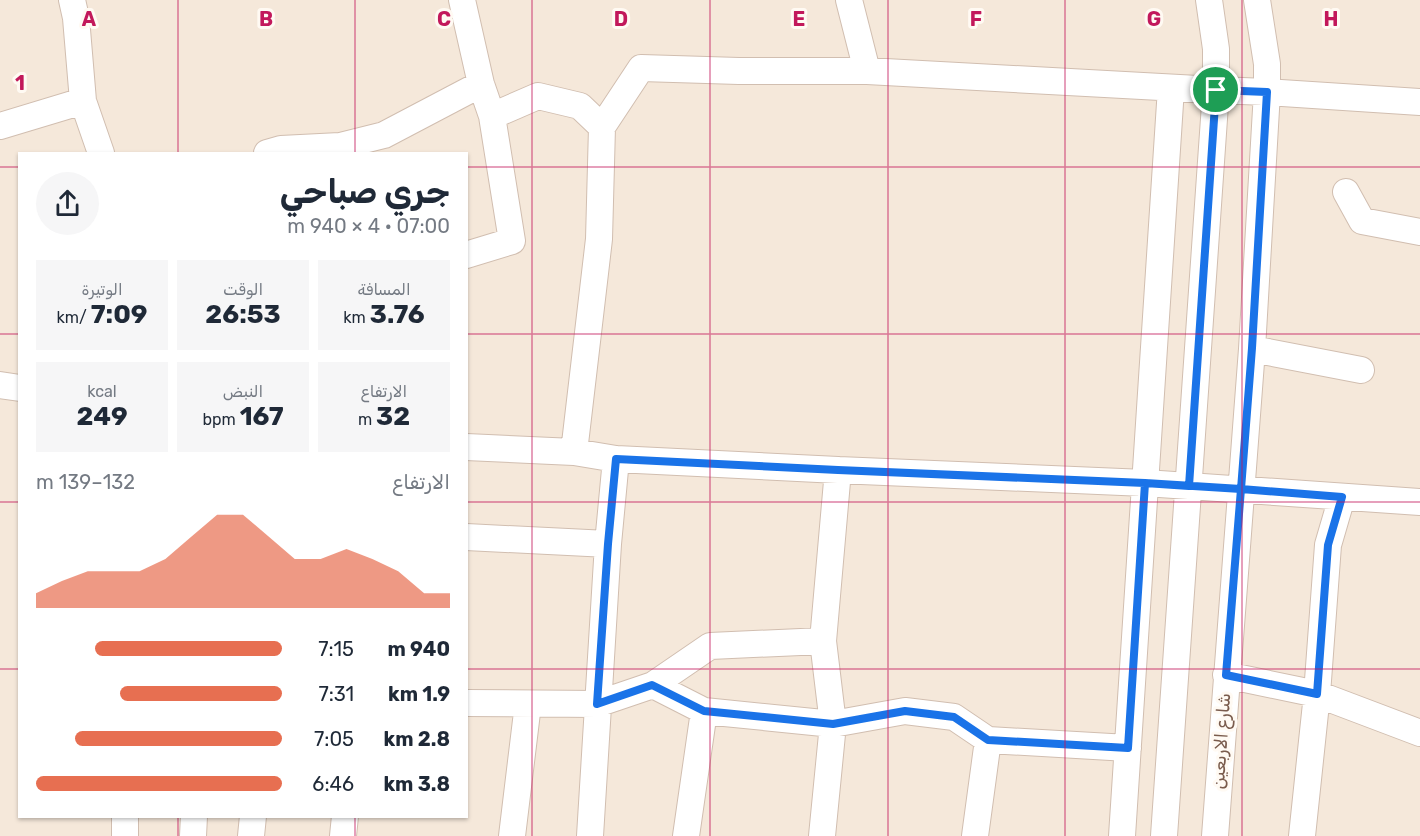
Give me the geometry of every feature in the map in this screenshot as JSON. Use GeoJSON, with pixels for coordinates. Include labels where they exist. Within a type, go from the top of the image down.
{"type":"FeatureCollection","features":[{"type":"Feature","properties":{"kind":"street"},"geometry":{"type":"LineString","coordinates":[[72,0],[76,18],[83,101],[101,152]]}},
{"type":"Feature","properties":{"kind":"street"},"geometry":{"type":"LineString","coordinates":[[462,0],[481,84],[492,116],[512,241],[468,254]]}},
{"type":"Feature","properties":{"kind":"street"},"geometry":{"type":"LineString","coordinates":[[849,0],[867,71]]}},
{"type":"Feature","properties":{"kind":"street"},"geometry":{"type":"LineString","coordinates":[[1164,836],[1216,90],[1216,49],[1209,0]]}},
{"type":"Feature","properties":{"kind":"street","name":"شارع الاربعين"},"geometry":{"type":"LineString","coordinates":[[1215,836],[1252,348],[1267,92],[1267,64],[1257,0]]}},
{"type":"Feature","properties":{"kind":"street"},"geometry":{"type":"LineString","coordinates":[[574,452],[599,239],[602,127],[641,68],[867,71],[1420,102]]}},
{"type":"Feature","properties":{"kind":"street"},"geometry":{"type":"LineString","coordinates":[[270,152],[281,149],[340,150],[384,135],[481,84]]}},
{"type":"Feature","properties":{"kind":"street"},"geometry":{"type":"LineString","coordinates":[[1122,836],[1171,88]]}},
{"type":"Feature","properties":{"kind":"street"},"geometry":{"type":"LineString","coordinates":[[492,116],[538,96],[580,106],[602,127]]}},
{"type":"Feature","properties":{"kind":"street"},"geometry":{"type":"LineString","coordinates":[[0,126],[83,101]]}},
{"type":"Feature","properties":{"kind":"street"},"geometry":{"type":"LineString","coordinates":[[1346,192],[1362,221],[1420,232]]}},
{"type":"Feature","properties":{"kind":"street"},"geometry":{"type":"LineString","coordinates":[[1252,348],[1361,370]]}},
{"type":"Feature","properties":{"kind":"street"},"geometry":{"type":"LineString","coordinates":[[0,385],[18,388]]}},
{"type":"Feature","properties":{"kind":"street"},"geometry":{"type":"LineString","coordinates":[[468,447],[574,452],[616,459],[1145,483],[1420,502]]}},
{"type":"Feature","properties":{"kind":"street"},"geometry":{"type":"LineString","coordinates":[[590,836],[608,544],[616,459]]}},
{"type":"Feature","properties":{"kind":"street"},"geometry":{"type":"LineString","coordinates":[[822,836],[833,724],[823,640],[838,470]]}},
{"type":"Feature","properties":{"kind":"street"},"geometry":{"type":"LineString","coordinates":[[1302,836],[1317,694],[1328,545],[1342,497]]}},
{"type":"Feature","properties":{"kind":"street"},"geometry":{"type":"LineString","coordinates":[[468,537],[608,544]]}},
{"type":"Feature","properties":{"kind":"street"},"geometry":{"type":"LineString","coordinates":[[468,703],[597,704],[652,685],[710,646],[823,640]]}},
{"type":"Feature","properties":{"kind":"street"},"geometry":{"type":"LineString","coordinates":[[1226,675],[1317,694],[1420,733]]}},
{"type":"Feature","properties":{"kind":"street"},"geometry":{"type":"LineString","coordinates":[[652,685],[704,711],[833,724],[905,711],[954,717],[988,740],[1128,748]]}},
{"type":"Feature","properties":{"kind":"street"},"geometry":{"type":"LineString","coordinates":[[512,836],[528,704]]}},
{"type":"Feature","properties":{"kind":"street"},"geometry":{"type":"LineString","coordinates":[[686,836],[704,711]]}},
{"type":"Feature","properties":{"kind":"street"},"geometry":{"type":"LineString","coordinates":[[975,836],[988,740]]}},
{"type":"Feature","properties":{"kind":"street"},"geometry":{"type":"LineString","coordinates":[[124,818],[124,836]]}},
{"type":"Feature","properties":{"kind":"street"},"geometry":{"type":"LineString","coordinates":[[193,836],[194,818]]}},
{"type":"Feature","properties":{"kind":"street"},"geometry":{"type":"LineString","coordinates":[[251,836],[253,818]]}},
{"type":"Feature","properties":{"kind":"street"},"geometry":{"type":"LineString","coordinates":[[343,836],[345,818]]}},
{"type":"Feature","properties":{"kind":"shaded area"},"geometry":{"type":"Polygon","coordinates":[[[0,0],[1420,0],[1420,836],[0,836],[0,0]]]}},
{"type":"Feature","properties":{"kind":"route"},"geometry":{"type":"LineString","coordinates":[[1216,90],[1189,486],[1145,483],[616,459],[597,704],[652,685],[704,711],[833,724],[905,711],[954,717],[988,740],[1128,748],[1145,483],[1189,486],[1241,489],[1226,675],[1317,694],[1328,545],[1342,497],[1241,489],[1267,92],[1216,90]]}}]}
